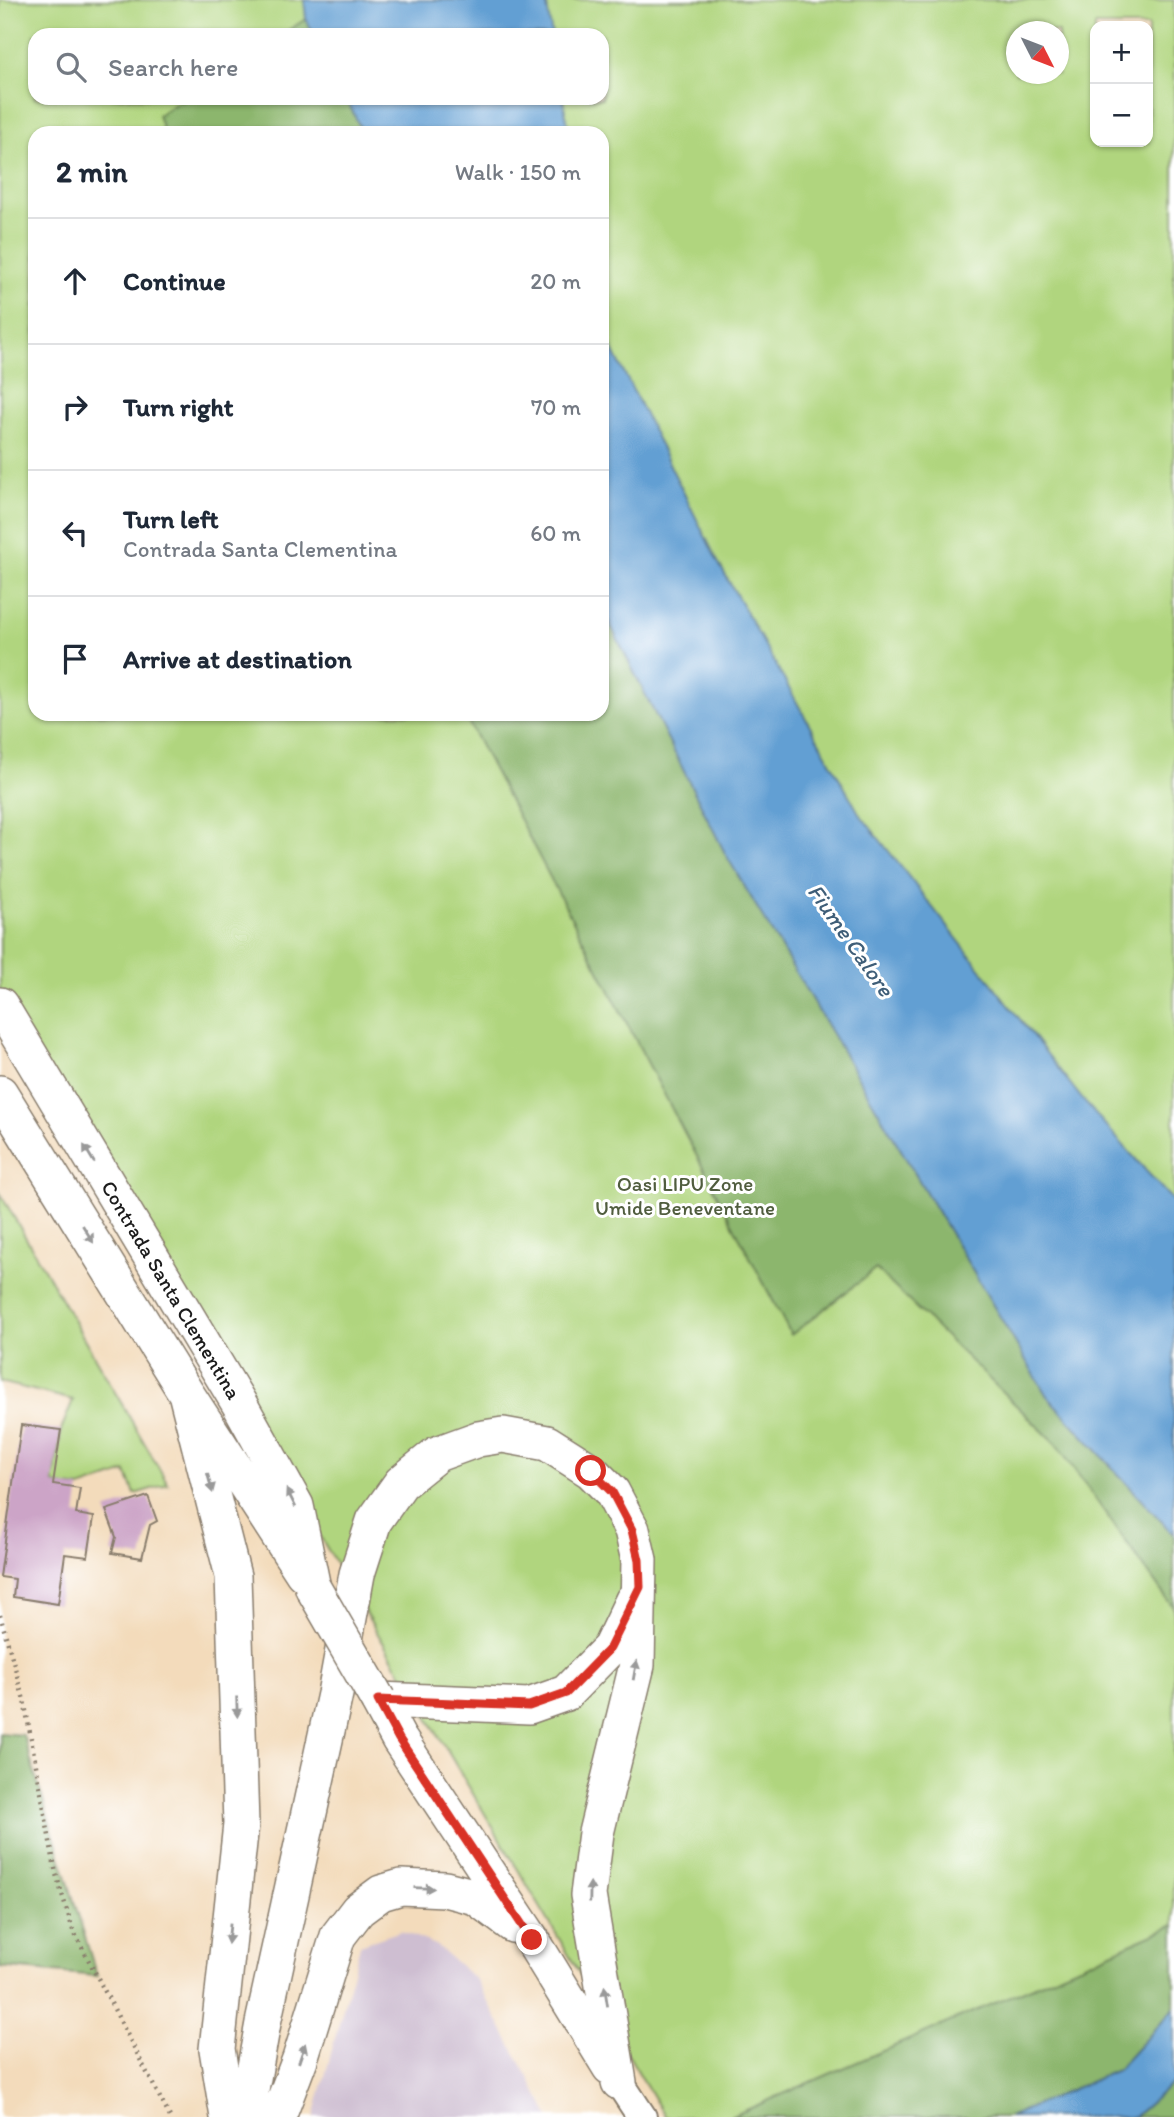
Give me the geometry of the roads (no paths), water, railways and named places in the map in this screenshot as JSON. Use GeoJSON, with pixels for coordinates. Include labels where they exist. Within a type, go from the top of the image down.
{"type":"FeatureCollection","features":[{"type":"Feature","properties":{"kind":"street","name":"Contrada Santa Clementina"},"geometry":{"type":"LineString","coordinates":[[0,1005],[240,1405],[296,1506],[313,1588]]}},
{"type":"Feature","properties":{"kind":"street","name":"Contrada Santa Clementina"},"geometry":{"type":"LineString","coordinates":[[0,1093],[186,1393],[313,1588],[399,1739],[532,1940],[642,2117]]}},
{"type":"Feature","properties":{"kind":"street"},"geometry":{"type":"LineString","coordinates":[[186,1393],[233,1576],[241,1824],[217,2049],[228,2117]]}},
{"type":"Feature","properties":{"kind":"street"},"geometry":{"type":"LineString","coordinates":[[246,2117],[263,2023],[335,1694],[357,1574],[374,1521],[401,1483],[438,1454],[478,1438],[503,1435],[547,1443],[591,1471],[612,1492],[632,1530],[639,1560],[637,1665],[596,1833],[588,1895],[619,2082]]}},
{"type":"Feature","properties":{"kind":"street"},"geometry":{"type":"LineString","coordinates":[[378,1700],[529,1706],[566,1693],[610,1648],[640,1587]]}},
{"type":"Feature","properties":{"kind":"street"},"geometry":{"type":"LineString","coordinates":[[278,2117],[300,2059],[338,1936],[358,1910],[381,1893],[401,1887],[445,1889],[476,1897],[532,1940]]}},
{"type":"Feature","properties":{"kind":"water"},"geometry":{"type":"Polygon","coordinates":[[[304,0],[546,0],[551,28],[310,28],[306,19],[304,0]]]}},
{"type":"Feature","properties":{"kind":"water"},"geometry":{"type":"Polygon","coordinates":[[[349,105],[564,105],[568,126],[360,126],[349,105]]]}},
{"type":"Feature","properties":{"kind":"water","name":"Fiume Calore"},"geometry":{"type":"Polygon","coordinates":[[[609,342],[717,560],[859,813],[1083,1100],[1174,1202],[1174,1535],[1047,1396],[726,855],[609,622],[609,342]]]}},
{"type":"Feature","properties":{"kind":"water"},"geometry":{"type":"Polygon","coordinates":[[[1174,2008],[1174,2082],[1134,2117],[1009,2117],[1117,2070],[1174,2008]]]}},
{"type":"Feature","properties":{"kind":"park label","name":"Oasi LIPU Zone Umide Beneventane"},"geometry":{"type":"Point","coordinates":[685,1196]}}]}
